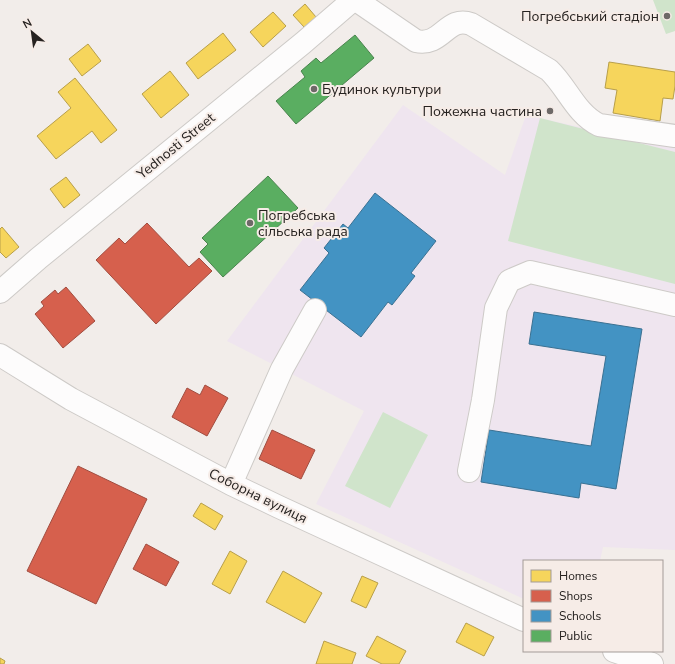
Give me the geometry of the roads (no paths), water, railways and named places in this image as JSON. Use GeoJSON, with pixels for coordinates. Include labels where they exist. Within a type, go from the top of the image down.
{"type":"FeatureCollection","features":[{"type":"Feature","properties":{"kind":"street","name":"Yednosti Street"},"geometry":{"type":"LineString","coordinates":[[0,292],[45,253],[303,43],[353,0]]}},
{"type":"Feature","properties":{"kind":"street"},"geometry":{"type":"LineString","coordinates":[[356,0],[416,41],[423,43],[433,40],[454,24],[463,21],[471,24],[549,70],[557,77],[589,120],[598,125],[675,136]]}},
{"type":"Feature","properties":{"kind":"street"},"geometry":{"type":"LineString","coordinates":[[469,471],[483,400],[496,308],[509,281],[530,272],[675,305]]}},
{"type":"Feature","properties":{"kind":"street"},"geometry":{"type":"LineString","coordinates":[[231,484],[282,369],[315,310]]}},
{"type":"Feature","properties":{"kind":"street","name":"Соборна вулиця"},"geometry":{"type":"LineString","coordinates":[[0,355],[71,399],[231,484],[523,620]]}},
{"type":"Feature","properties":{"kind":"street"},"geometry":{"type":"LineString","coordinates":[[617,652],[652,664]]}},
{"type":"Feature","properties":{"kind":"place","name":"Погребський стадіон"},"geometry":{"type":"Point","coordinates":[667,16]}},
{"type":"Feature","properties":{"kind":"place","name":"Будинок культури"},"geometry":{"type":"Point","coordinates":[314,89]}},
{"type":"Feature","properties":{"kind":"place","name":"Пожежна частина"},"geometry":{"type":"Point","coordinates":[550,111]}},
{"type":"Feature","properties":{"kind":"place","name":"Погребська сільська рада"},"geometry":{"type":"Point","coordinates":[250,223]}}]}
